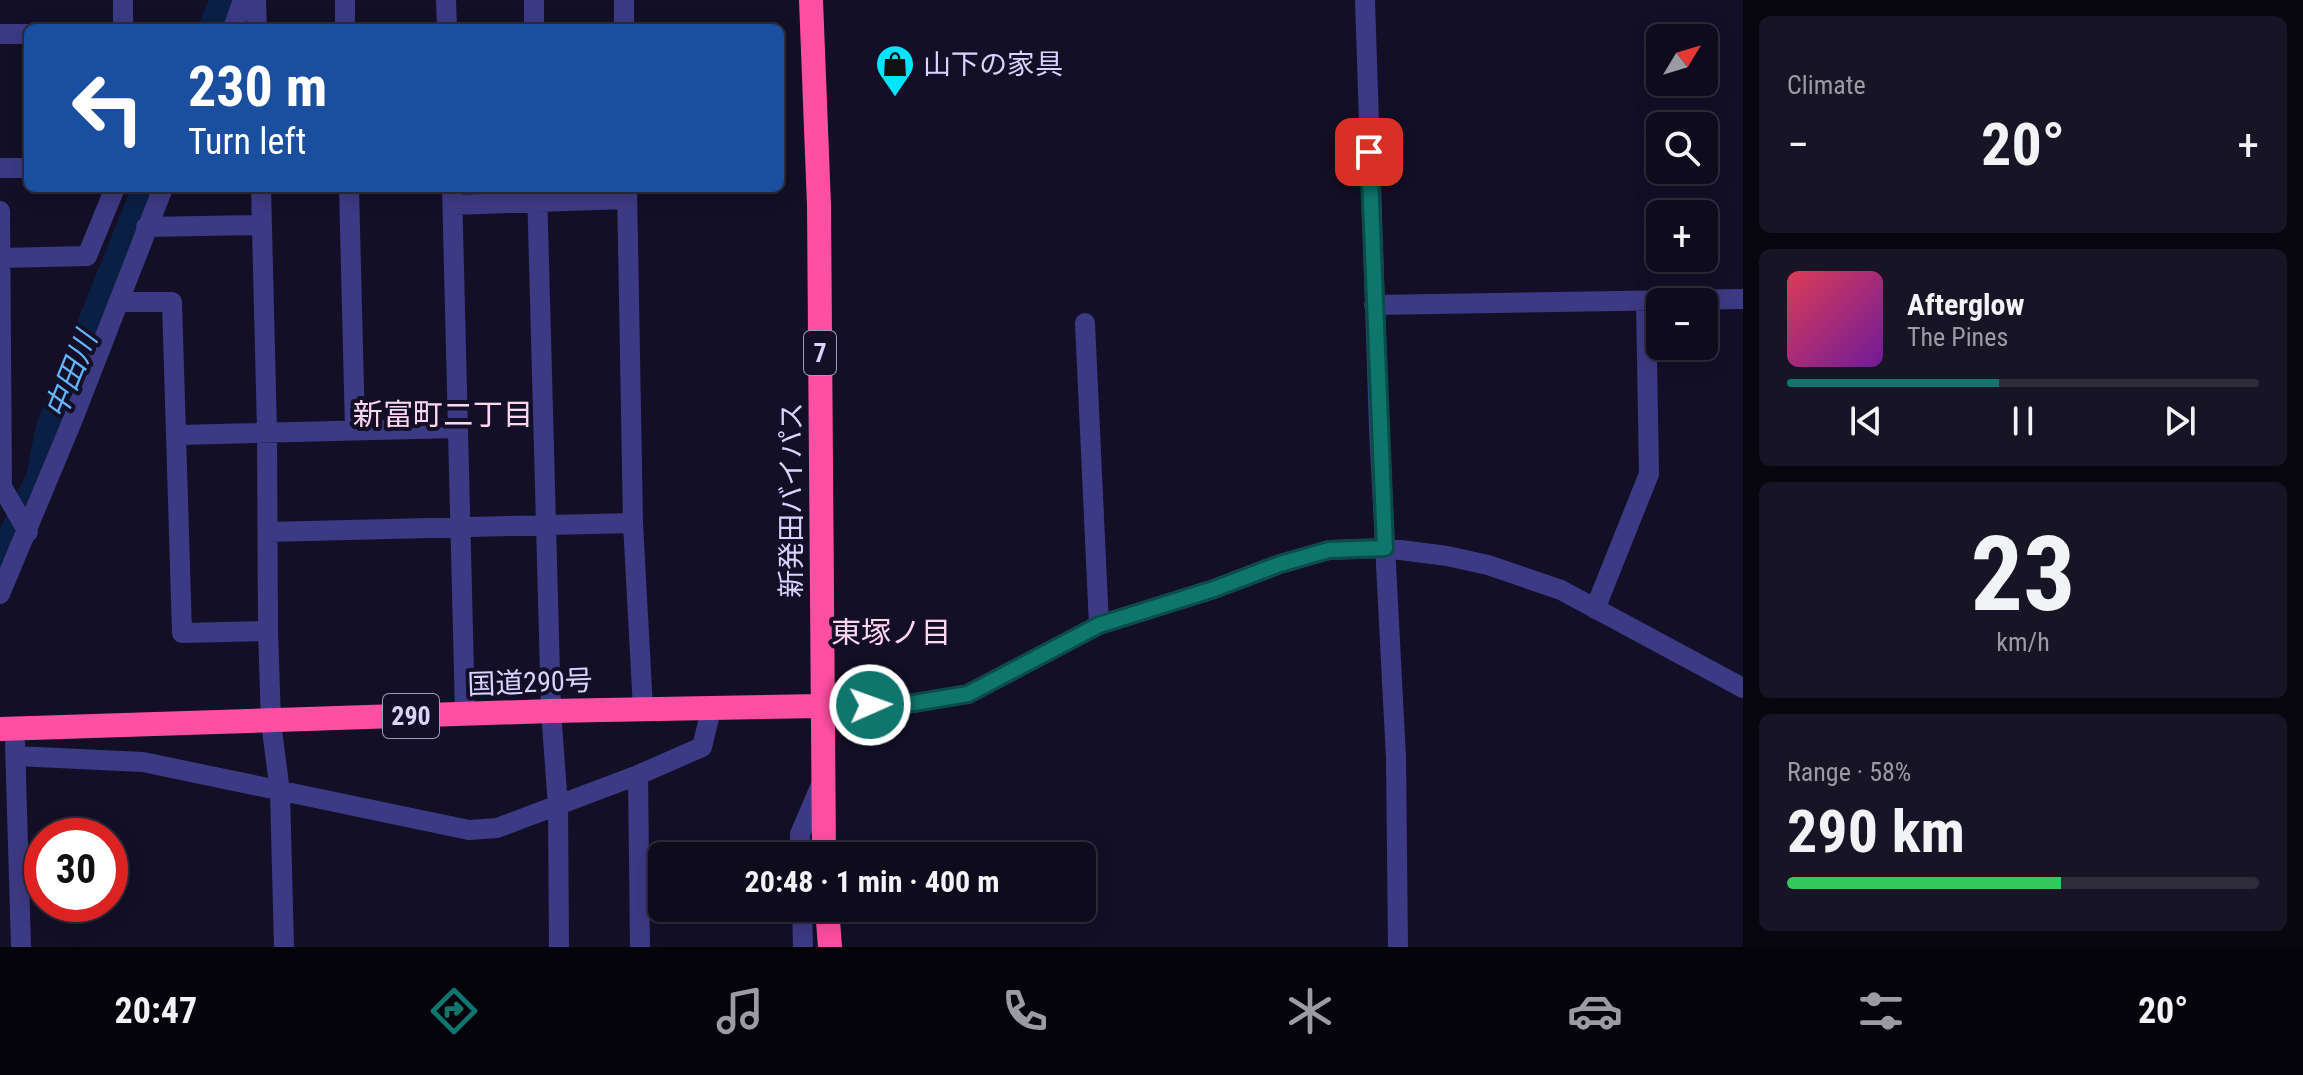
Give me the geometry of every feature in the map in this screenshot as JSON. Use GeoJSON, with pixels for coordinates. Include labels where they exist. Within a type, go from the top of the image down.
{"type":"FeatureCollection","features":[{"type":"Feature","properties":{"kind":"highway","name":"新発田バイパス"},"geometry":{"type":"LineString","coordinates":[[811,0],[819,205],[823,842]]}},
{"type":"Feature","properties":{"kind":"highway","name":"国道290号"},"geometry":{"type":"LineString","coordinates":[[7,729],[465,713],[822,706]]}},
{"type":"Feature","properties":{"kind":"highway"},"geometry":{"type":"LineString","coordinates":[[828,922],[830,947]]}},
{"type":"Feature","properties":{"kind":"street"},"geometry":{"type":"LineString","coordinates":[[123,0],[123,24]]}},
{"type":"Feature","properties":{"kind":"street"},"geometry":{"type":"LineString","coordinates":[[234,24],[243,0]]}},
{"type":"Feature","properties":{"kind":"street"},"geometry":{"type":"LineString","coordinates":[[256,0],[257,24]]}},
{"type":"Feature","properties":{"kind":"street"},"geometry":{"type":"LineString","coordinates":[[345,0],[345,24]]}},
{"type":"Feature","properties":{"kind":"street"},"geometry":{"type":"LineString","coordinates":[[446,0],[447,24]]}},
{"type":"Feature","properties":{"kind":"street"},"geometry":{"type":"LineString","coordinates":[[534,0],[534,24]]}},
{"type":"Feature","properties":{"kind":"street"},"geometry":{"type":"LineString","coordinates":[[624,0],[624,24]]}},
{"type":"Feature","properties":{"kind":"street"},"geometry":{"type":"LineString","coordinates":[[1365,0],[1374,305],[1396,758],[1398,947]]}},
{"type":"Feature","properties":{"kind":"street"},"geometry":{"type":"LineString","coordinates":[[0,34],[24,34]]}},
{"type":"Feature","properties":{"kind":"street"},"geometry":{"type":"LineString","coordinates":[[0,168],[24,168]]}},
{"type":"Feature","properties":{"kind":"street"},"geometry":{"type":"LineString","coordinates":[[1,258],[87,256],[113,192]]}},
{"type":"Feature","properties":{"kind":"street"},"geometry":{"type":"LineString","coordinates":[[0,594],[28,532],[161,192]]}},
{"type":"Feature","properties":{"kind":"street"},"geometry":{"type":"LineString","coordinates":[[261,192],[268,631],[271,722],[280,792],[284,947]]}},
{"type":"Feature","properties":{"kind":"street"},"geometry":{"type":"LineString","coordinates":[[349,192],[355,429]]}},
{"type":"Feature","properties":{"kind":"street"},"geometry":{"type":"LineString","coordinates":[[465,713],[453,196],[627,194],[633,523],[643,709]]}},
{"type":"Feature","properties":{"kind":"street"},"geometry":{"type":"LineString","coordinates":[[537,195],[551,711],[558,806],[559,947]]}},
{"type":"Feature","properties":{"kind":"street"},"geometry":{"type":"LineString","coordinates":[[0,211],[2,487],[28,532]]}},
{"type":"Feature","properties":{"kind":"street"},"geometry":{"type":"LineString","coordinates":[[146,227],[262,225]]}},
{"type":"Feature","properties":{"kind":"street"},"geometry":{"type":"LineString","coordinates":[[1718,300],[1743,299]]}},
{"type":"Feature","properties":{"kind":"street"},"geometry":{"type":"LineString","coordinates":[[1374,305],[1646,301]]}},
{"type":"Feature","properties":{"kind":"street"},"geometry":{"type":"LineString","coordinates":[[119,302],[172,302],[182,633],[268,631]]}},
{"type":"Feature","properties":{"kind":"street"},"geometry":{"type":"LineString","coordinates":[[1085,323],[1099,625]]}},
{"type":"Feature","properties":{"kind":"street"},"geometry":{"type":"LineString","coordinates":[[1595,609],[1649,474],[1647,360]]}},
{"type":"Feature","properties":{"kind":"street"},"geometry":{"type":"LineString","coordinates":[[178,435],[456,428]]}},
{"type":"Feature","properties":{"kind":"street"},"geometry":{"type":"LineString","coordinates":[[268,532],[633,523]]}},
{"type":"Feature","properties":{"kind":"street"},"geometry":{"type":"LineString","coordinates":[[822,706],[914,703],[968,694],[1099,625],[1329,550],[1385,548],[1488,565],[1561,590],[1743,688]]}},
{"type":"Feature","properties":{"kind":"street"},"geometry":{"type":"LineString","coordinates":[[16,756],[143,762],[469,830],[497,828],[638,775],[702,747],[711,710]]}},
{"type":"Feature","properties":{"kind":"street"},"geometry":{"type":"LineString","coordinates":[[7,729],[16,756],[21,947]]}},
{"type":"Feature","properties":{"kind":"street"},"geometry":{"type":"LineString","coordinates":[[638,775],[640,947]]}},
{"type":"Feature","properties":{"kind":"street"},"geometry":{"type":"LineString","coordinates":[[800,842],[800,834],[821,785]]}},
{"type":"Feature","properties":{"kind":"street"},"geometry":{"type":"LineString","coordinates":[[802,922],[803,947]]}},
{"type":"Feature","properties":{"kind":"waterway","name":"中田川"},"geometry":{"type":"LineString","coordinates":[[214,24],[224,0]]}},
{"type":"Feature","properties":{"kind":"waterway","name":"中田川"},"geometry":{"type":"LineString","coordinates":[[0,562],[40,477],[50,427],[144,192]]}},
{"type":"Feature","properties":{"kind":"place","name":"山下の家具"},"geometry":{"type":"Point","coordinates":[895,98]}},
{"type":"Feature","properties":{"kind":"district","name":"新富町二丁目"},"geometry":{"type":"Point","coordinates":[443,415]}},
{"type":"Feature","properties":{"kind":"district","name":"東塚ノ目"},"geometry":{"type":"Point","coordinates":[891,633]}},
{"type":"Feature","properties":{"kind":"route"},"geometry":{"type":"LineString","coordinates":[[870,705],[914,703],[968,694],[1099,625],[1329,550],[1385,548],[1369,152]]}}]}
